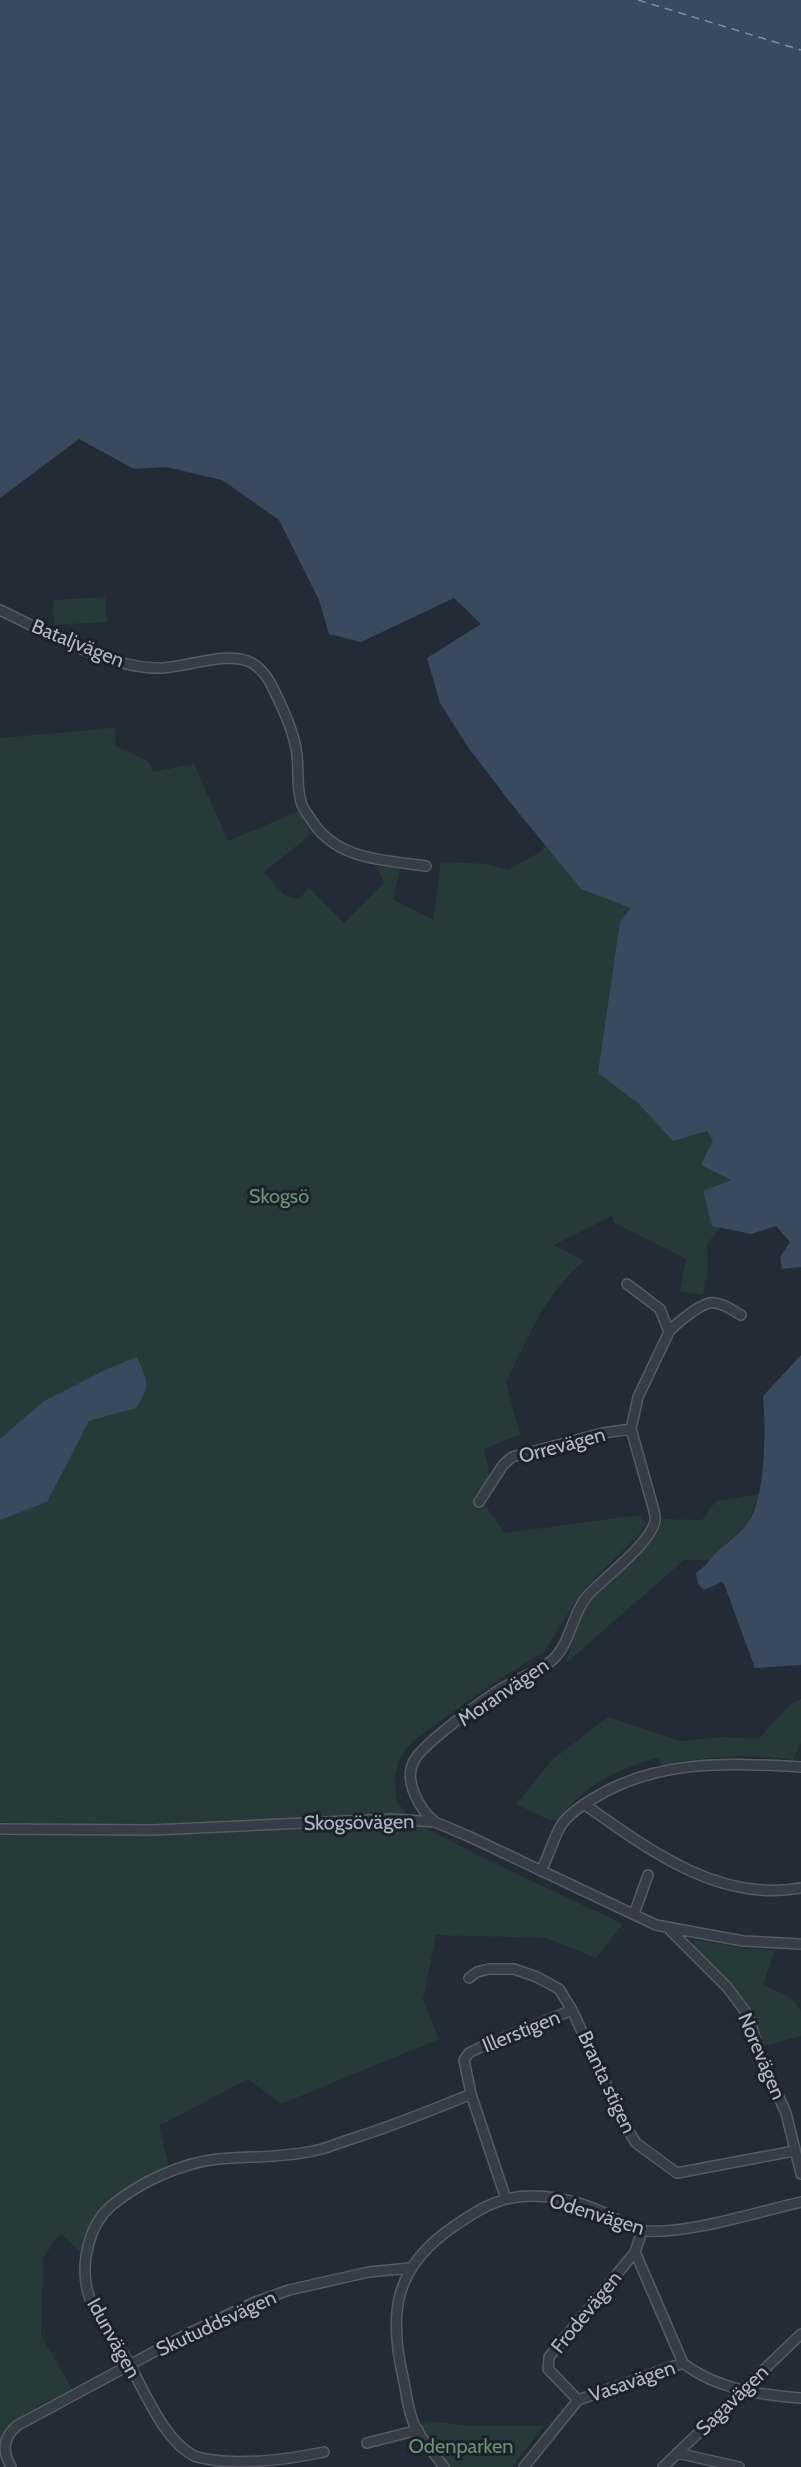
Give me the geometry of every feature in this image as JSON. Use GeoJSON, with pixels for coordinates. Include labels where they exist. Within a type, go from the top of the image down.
{"type":"FeatureCollection","features":[{"type":"Feature","properties":{"kind":"street","name":"Bataljvägen"},"geometry":{"type":"LineString","coordinates":[[0,610],[103,657],[132,665],[162,668],[229,658],[241,658],[253,664],[265,674],[272,685],[292,730],[297,753],[302,805],[315,826],[340,848],[358,856],[426,866]]}},
{"type":"Feature","properties":{"kind":"street"},"geometry":{"type":"LineString","coordinates":[[627,1284],[660,1309],[669,1332]]}},
{"type":"Feature","properties":{"kind":"street","name":"Moranvägen"},"geometry":{"type":"LineString","coordinates":[[435,1822],[425,1814],[415,1793],[411,1772],[412,1764],[417,1756],[441,1734],[503,1687],[556,1657],[580,1605],[632,1553],[652,1528],[655,1519],[654,1507],[631,1429],[638,1397],[669,1332],[675,1324],[709,1303],[723,1305],[741,1315]]}},
{"type":"Feature","properties":{"kind":"street","name":"Orrevägen"},"geometry":{"type":"LineString","coordinates":[[479,1502],[503,1465],[512,1457],[603,1433],[631,1429]]}},
{"type":"Feature","properties":{"kind":"street"},"geometry":{"type":"LineString","coordinates":[[542,1871],[562,1823],[584,1804],[611,1788],[662,1770],[724,1764],[801,1767]]}},
{"type":"Feature","properties":{"kind":"street"},"geometry":{"type":"LineString","coordinates":[[584,1804],[648,1849],[688,1872],[748,1889],[801,1888]]}},
{"type":"Feature","properties":{"kind":"street","name":"Skogsövägen"},"geometry":{"type":"LineString","coordinates":[[0,1829],[153,1830],[392,1819],[435,1822],[669,1929],[743,1941],[801,1944]]}},
{"type":"Feature","properties":{"kind":"street"},"geometry":{"type":"LineString","coordinates":[[634,1914],[648,1875]]}},
{"type":"Feature","properties":{"kind":"street","name":"Norevägen"},"geometry":{"type":"LineString","coordinates":[[669,1929],[727,1987],[748,2015],[760,2055],[786,2113],[801,2174]]}},
{"type":"Feature","properties":{"kind":"street","name":"Branta stigen"},"geometry":{"type":"LineString","coordinates":[[469,1978],[477,1972],[489,1969],[514,1969],[537,1977],[560,1989],[625,2125],[643,2150],[677,2173],[794,2151]]}},
{"type":"Feature","properties":{"kind":"street","name":"Illerstigen"},"geometry":{"type":"LineString","coordinates":[[471,2094],[464,2060],[469,2053],[572,2010]]}},
{"type":"Feature","properties":{"kind":"street"},"geometry":{"type":"LineString","coordinates":[[471,2094],[506,2199]]}},
{"type":"Feature","properties":{"kind":"street","name":"Idunvägen"},"geometry":{"type":"LineString","coordinates":[[324,2452],[280,2461],[230,2464],[206,2461],[192,2455],[170,2434],[87,2290],[86,2256],[97,2222],[126,2194],[147,2182],[185,2167],[215,2160],[290,2156],[316,2151],[387,2128],[471,2094]]}},
{"type":"Feature","properties":{"kind":"street","name":"Odenvägen"},"geometry":{"type":"LineString","coordinates":[[444,2467],[413,2420],[395,2339],[397,2304],[410,2268],[442,2234],[476,2212],[506,2199],[544,2196],[568,2200],[596,2209],[642,2231],[690,2227],[801,2202]]}},
{"type":"Feature","properties":{"kind":"street"},"geometry":{"type":"LineString","coordinates":[[642,2231],[635,2253],[684,2363]]}},
{"type":"Feature","properties":{"kind":"street","name":"Frodevägen"},"geometry":{"type":"LineString","coordinates":[[578,2400],[548,2369],[549,2357],[635,2253]]}},
{"type":"Feature","properties":{"kind":"street","name":"Skutuddsvägen"},"geometry":{"type":"LineString","coordinates":[[11,2467],[4,2451],[7,2437],[18,2425],[129,2364],[255,2302],[290,2290],[369,2272],[410,2268]]}},
{"type":"Feature","properties":{"kind":"street","name":"Sagavägen"},"geometry":{"type":"LineString","coordinates":[[663,2467],[801,2334]]}},
{"type":"Feature","properties":{"kind":"street","name":"Vasavägen"},"geometry":{"type":"LineString","coordinates":[[524,2467],[578,2400],[684,2363],[723,2384],[743,2390],[801,2398]]}},
{"type":"Feature","properties":{"kind":"street"},"geometry":{"type":"LineString","coordinates":[[367,2443],[418,2430]]}},
{"type":"Feature","properties":{"kind":"street"},"geometry":{"type":"LineString","coordinates":[[677,2453],[739,2467]]}},
{"type":"Feature","properties":{"kind":"green space"},"geometry":{"type":"Polygon","coordinates":[[[105,597],[107,622],[54,625],[53,600],[105,597]]]}},
{"type":"Feature","properties":{"kind":"green space","name":"Skogsö"},"geometry":{"type":"Polygon","coordinates":[[[683,682],[801,1124],[707,1244],[708,1266],[703,1295],[680,1291],[686,1259],[614,1223],[612,1216],[554,1245],[584,1261],[571,1273],[548,1302],[506,1382],[520,1434],[484,1449],[492,1487],[482,1501],[505,1533],[640,1515],[646,1523],[641,1533],[582,1591],[544,1652],[490,1685],[414,1740],[400,1757],[395,1775],[396,1800],[413,1822],[623,1924],[596,1958],[546,1938],[436,1935],[423,1999],[439,2039],[281,2104],[248,2079],[159,2126],[169,2168],[137,2182],[113,2198],[94,2221],[81,2253],[62,2234],[43,2258],[41,2335],[72,2389],[20,2417],[4,2433],[0,2442],[0,738],[114,728],[116,746],[149,762],[153,772],[194,764],[228,841],[299,811],[311,834],[264,872],[284,895],[299,899],[309,888],[344,923],[384,883],[377,866],[400,869],[393,899],[433,920],[441,862],[488,864],[508,870],[540,852],[683,682]]]}},
{"type":"Feature","properties":{"kind":"green space"},"geometry":{"type":"Polygon","coordinates":[[[759,1494],[748,1523],[709,1560],[684,1560],[566,1663],[577,1625],[586,1606],[648,1543],[663,1519],[702,1520],[716,1501],[759,1494]]]}},
{"type":"Feature","properties":{"kind":"green space"},"geometry":{"type":"Polygon","coordinates":[[[801,1699],[801,1742],[793,1760],[744,1756],[694,1760],[661,1766],[658,1758],[629,1767],[602,1780],[578,1798],[557,1820],[549,1820],[516,1804],[552,1760],[608,1717],[680,1741],[722,1737],[758,1739],[791,1704],[801,1699]]]}},
{"type":"Feature","properties":{"kind":"green space"},"geometry":{"type":"Polygon","coordinates":[[[695,1940],[746,1949],[775,1950],[763,1985],[790,1997],[801,2011],[801,2036],[764,2046],[743,2003],[692,1946],[695,1940]]]}},
{"type":"Feature","properties":{"kind":"green space","name":"Odenparken"},"geometry":{"type":"Polygon","coordinates":[[[428,2421],[471,2426],[544,2426],[512,2467],[448,2467],[421,2424],[428,2421]]]}},
{"type":"Feature","properties":{"kind":"water"},"geometry":{"type":"Polygon","coordinates":[[[0,0],[801,0],[801,1267],[782,1269],[780,1257],[790,1242],[776,1226],[751,1234],[712,1226],[703,1191],[731,1180],[701,1165],[713,1141],[707,1131],[673,1141],[639,1104],[598,1073],[620,922],[631,908],[581,889],[468,747],[440,703],[427,658],[481,624],[454,598],[361,642],[329,634],[319,600],[279,520],[222,480],[166,467],[134,469],[79,439],[0,498],[0,0]]]}},
{"type":"Feature","properties":{"kind":"water"},"geometry":{"type":"Polygon","coordinates":[[[801,1355],[801,1665],[755,1668],[724,1584],[722,1582],[704,1590],[698,1584],[696,1573],[744,1528],[753,1513],[758,1498],[763,1462],[763,1396],[801,1355]]]}},
{"type":"Feature","properties":{"kind":"water"},"geometry":{"type":"Polygon","coordinates":[[[137,1357],[144,1372],[146,1389],[136,1408],[89,1421],[47,1502],[0,1520],[0,1439],[44,1401],[107,1369],[137,1357]]]}},
{"type":"Feature","properties":{"kind":"ferry route"},"geometry":{"type":"LineString","coordinates":[[638,0],[801,50]]}}]}
